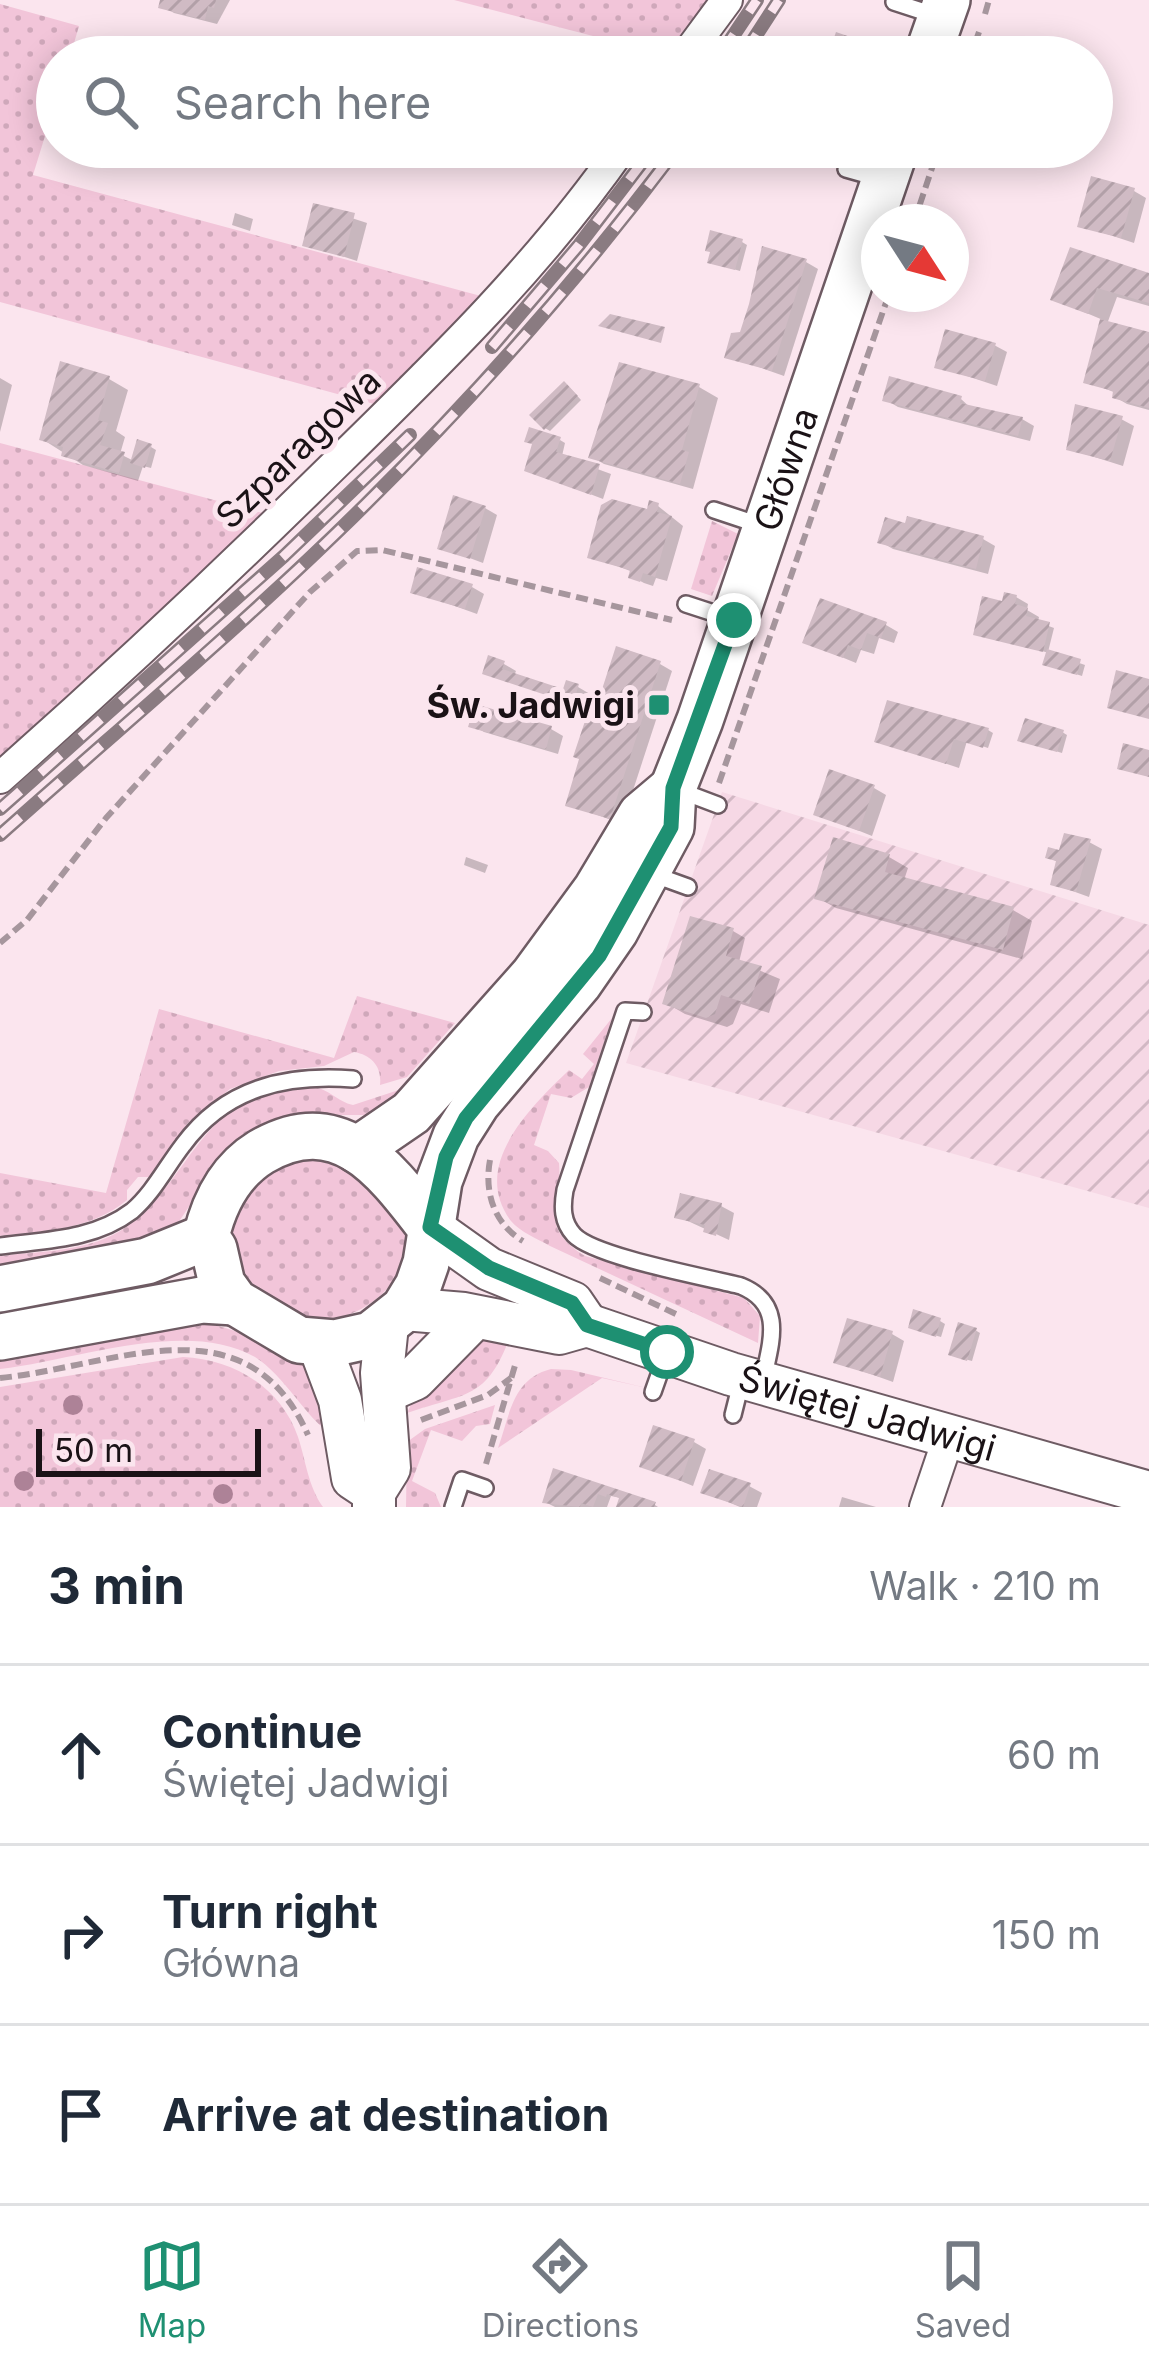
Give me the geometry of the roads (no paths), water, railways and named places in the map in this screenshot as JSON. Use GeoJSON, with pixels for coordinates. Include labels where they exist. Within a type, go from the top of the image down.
{"type":"FeatureCollection","features":[{"type":"Feature","properties":{"kind":"main road","name":"Główna"},"geometry":{"type":"LineString","coordinates":[[357,1150],[411,1113],[533,976],[585,907],[671,827],[673,788],[766,527],[875,168]]}},
{"type":"Feature","properties":{"kind":"main road","name":"Główna"},"geometry":{"type":"LineString","coordinates":[[430,1227],[446,1157],[466,1118],[599,956],[642,858]]}},
{"type":"Feature","properties":{"kind":"main road"},"geometry":{"type":"LineString","coordinates":[[0,1289],[147,1261],[206,1238],[221,1194],[252,1158],[274,1145],[318,1134],[357,1150],[388,1173],[430,1227],[418,1286],[395,1317],[382,1373],[394,1409],[388,1468],[374,1499],[352,1478],[340,1400],[319,1344]]}},
{"type":"Feature","properties":{"kind":"main road","name":"Świętej Jadwigi"},"geometry":{"type":"LineString","coordinates":[[430,1227],[489,1268],[572,1303],[587,1325]]}},
{"type":"Feature","properties":{"kind":"main road"},"geometry":{"type":"LineString","coordinates":[[206,1238],[214,1249],[222,1285],[235,1302],[280,1331],[319,1344],[351,1340],[395,1317]]}},
{"type":"Feature","properties":{"kind":"main road"},"geometry":{"type":"LineString","coordinates":[[0,1337],[202,1300],[235,1302]]}},
{"type":"Feature","properties":{"kind":"main road","name":"Świętej Jadwigi"},"geometry":{"type":"LineString","coordinates":[[395,1317],[476,1317],[559,1333],[587,1325],[667,1352],[746,1391],[949,1436],[1149,1493]]}},
{"type":"Feature","properties":{"kind":"main road"},"geometry":{"type":"LineString","coordinates":[[394,1409],[414,1379],[476,1317]]}},
{"type":"Feature","properties":{"kind":"street"},"geometry":{"type":"LineString","coordinates":[[700,36],[727,0]]}},
{"type":"Feature","properties":{"kind":"street","name":"Szparagowa"},"geometry":{"type":"LineString","coordinates":[[0,778],[197,601],[417,387],[554,240],[607,168]]}},
{"type":"Feature","properties":{"kind":"street"},"geometry":{"type":"LineString","coordinates":[[925,1507],[949,1436]]}},
{"type":"Feature","properties":{"kind":"lane"},"geometry":{"type":"LineString","coordinates":[[894,2],[939,25]]}},
{"type":"Feature","properties":{"kind":"lane"},"geometry":{"type":"LineString","coordinates":[[714,510],[766,527]]}},
{"type":"Feature","properties":{"kind":"lane"},"geometry":{"type":"LineString","coordinates":[[686,604],[732,627]]}},
{"type":"Feature","properties":{"kind":"lane"},"geometry":{"type":"LineString","coordinates":[[673,788],[718,805]]}},
{"type":"Feature","properties":{"kind":"lane"},"geometry":{"type":"LineString","coordinates":[[643,1012],[625,1011],[565,1190],[563,1215],[572,1234],[594,1248],[741,1286],[760,1296],[774,1324],[746,1391]]}},
{"type":"Feature","properties":{"kind":"lane"},"geometry":{"type":"LineString","coordinates":[[0,1246],[74,1237],[114,1222],[146,1197],[213,1112],[255,1088],[299,1077],[353,1078]]}},
{"type":"Feature","properties":{"kind":"lane"},"geometry":{"type":"LineString","coordinates":[[653,1392],[667,1352]]}},
{"type":"Feature","properties":{"kind":"lane"},"geometry":{"type":"LineString","coordinates":[[453,1507],[462,1480],[482,1487]]}},
{"type":"Feature","properties":{"kind":"railway"},"geometry":{"type":"LineString","coordinates":[[733,36],[757,0]]}},
{"type":"Feature","properties":{"kind":"railway"},"geometry":{"type":"LineString","coordinates":[[756,36],[779,0]]}},
{"type":"Feature","properties":{"kind":"railway"},"geometry":{"type":"LineString","coordinates":[[492,347],[638,168]]}},
{"type":"Feature","properties":{"kind":"railway"},"geometry":{"type":"LineString","coordinates":[[0,835],[277,589],[408,462],[567,286],[662,168]]}},
{"type":"Feature","properties":{"kind":"railway"},"geometry":{"type":"LineString","coordinates":[[0,809],[284,556],[410,435]]}},
{"type":"Feature","properties":{"kind":"place","name":"Św. Jadwigi"},"geometry":{"type":"Point","coordinates":[659,705]}}]}
